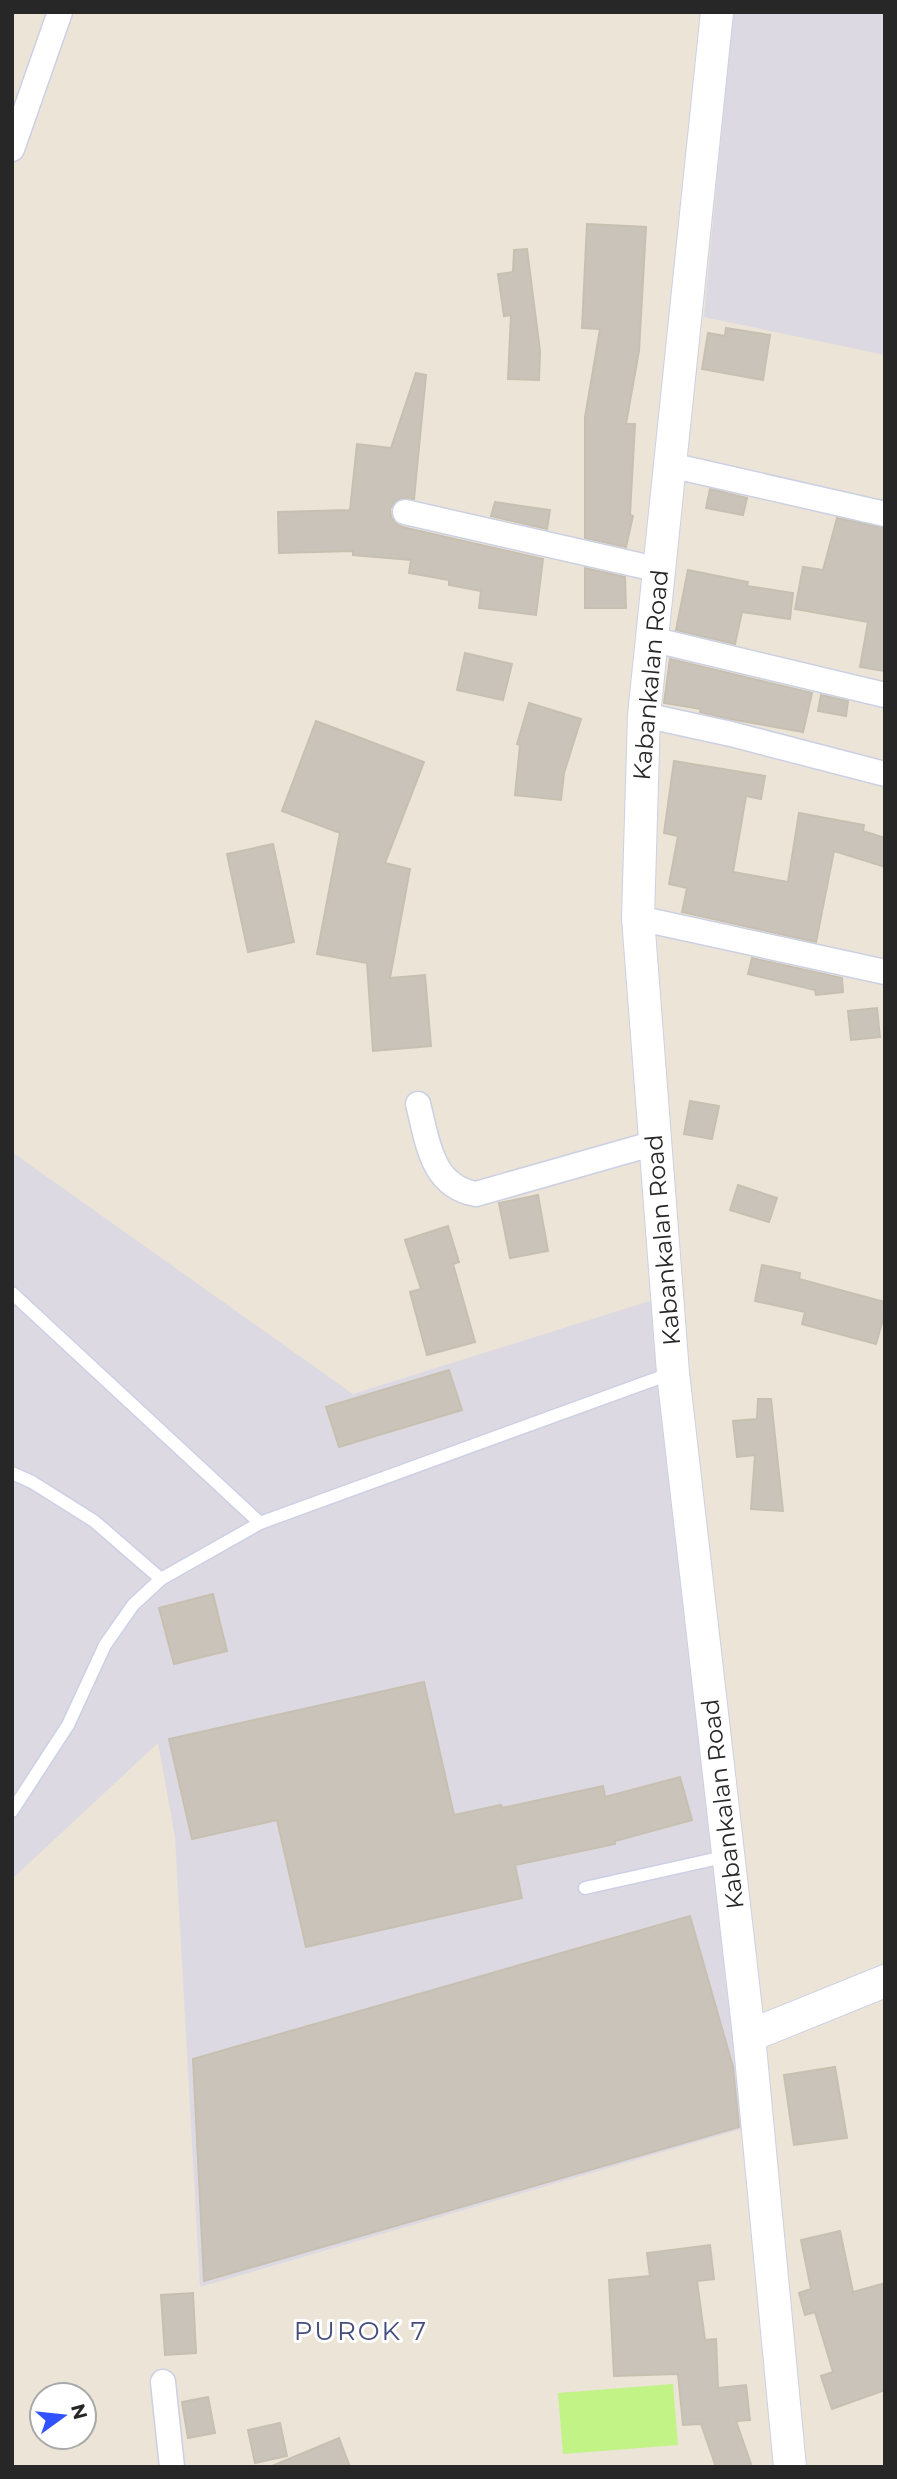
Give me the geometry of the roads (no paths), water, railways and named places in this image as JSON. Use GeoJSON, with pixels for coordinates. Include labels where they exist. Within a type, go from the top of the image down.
{"type":"FeatureCollection","features":[{"type":"Feature","properties":{"kind":"street"},"geometry":{"type":"LineString","coordinates":[[12,149],[60,12]]}},
{"type":"Feature","properties":{"kind":"street","name":"Kabankalan Road"},"geometry":{"type":"LineString","coordinates":[[717,12],[644,715],[638,918],[673,1373],[749,2036],[790,2467]]}},
{"type":"Feature","properties":{"kind":"street"},"geometry":{"type":"LineString","coordinates":[[670,465],[885,514]]}},
{"type":"Feature","properties":{"kind":"street"},"geometry":{"type":"LineString","coordinates":[[405,512],[660,570]]}},
{"type":"Feature","properties":{"kind":"street"},"geometry":{"type":"LineString","coordinates":[[651,639],[885,695]]}},
{"type":"Feature","properties":{"kind":"street"},"geometry":{"type":"LineString","coordinates":[[644,715],[731,734],[885,774]]}},
{"type":"Feature","properties":{"kind":"street"},"geometry":{"type":"LineString","coordinates":[[638,918],[885,972]]}},
{"type":"Feature","properties":{"kind":"street"},"geometry":{"type":"LineString","coordinates":[[418,1104],[433,1160],[446,1180],[461,1191],[476,1194],[655,1143]]}},
{"type":"Feature","properties":{"kind":"street"},"geometry":{"type":"LineString","coordinates":[[749,2036],[885,1981]]}},
{"type":"Feature","properties":{"kind":"street"},"geometry":{"type":"LineString","coordinates":[[163,2382],[172,2467]]}},
{"type":"Feature","properties":{"kind":"lane"},"geometry":{"type":"LineString","coordinates":[[12,1293],[260,1523]]}},
{"type":"Feature","properties":{"kind":"lane"},"geometry":{"type":"LineString","coordinates":[[12,1811],[68,1725],[105,1645],[133,1605],[161,1579],[260,1523],[673,1373]]}},
{"type":"Feature","properties":{"kind":"lane"},"geometry":{"type":"LineString","coordinates":[[12,1473],[32,1482],[94,1521],[161,1579]]}},
{"type":"Feature","properties":{"kind":"lane"},"geometry":{"type":"LineString","coordinates":[[585,1888],[728,1856]]}},
{"type":"Feature","properties":{"kind":"district","name":"PUROK 7"},"geometry":{"type":"Point","coordinates":[361,2331]}}]}
